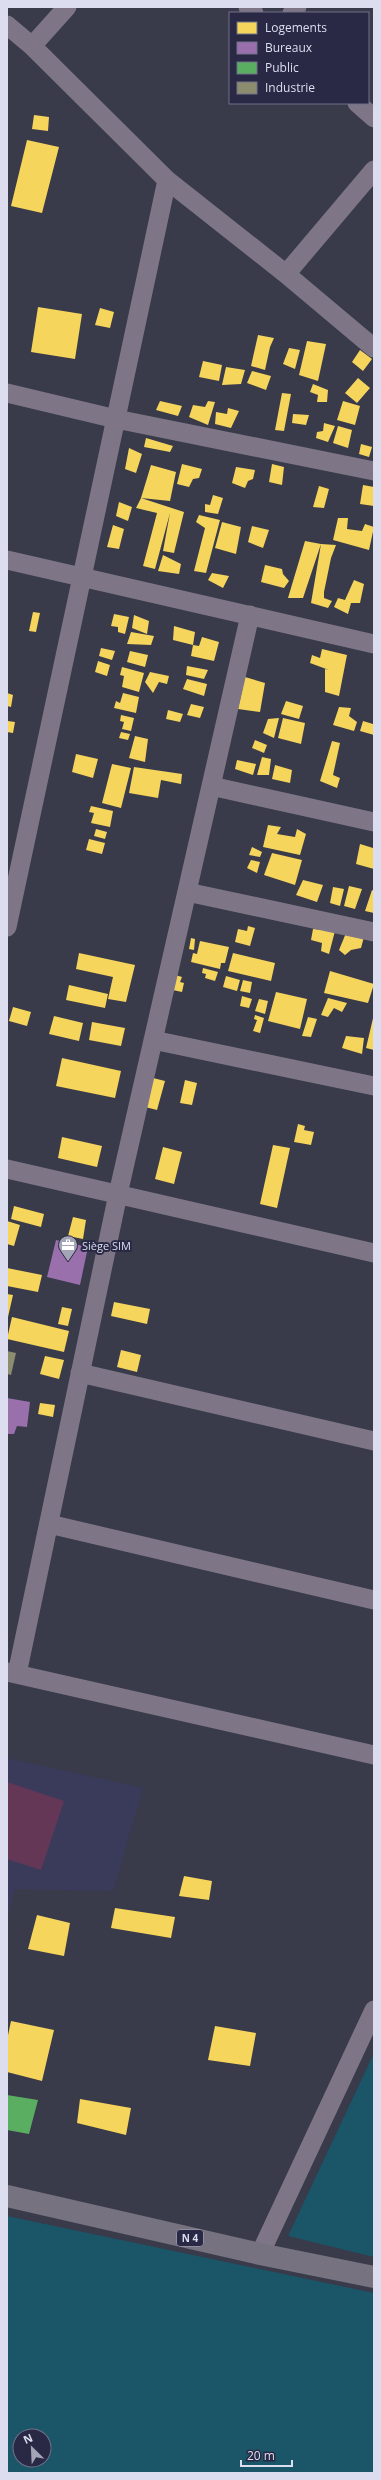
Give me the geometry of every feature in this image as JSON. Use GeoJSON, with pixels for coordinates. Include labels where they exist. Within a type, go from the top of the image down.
{"type":"FeatureCollection","features":[{"type":"Feature","properties":{"kind":"highway","name":"N 4"},"geometry":{"type":"LineString","coordinates":[[7,2196],[260,2254],[374,2277]]}},
{"type":"Feature","properties":{"kind":"street"},"geometry":{"type":"LineString","coordinates":[[32,46],[67,7]]}},
{"type":"Feature","properties":{"kind":"street"},"geometry":{"type":"LineString","coordinates":[[7,25],[32,46],[167,180],[286,274],[374,348]]}},
{"type":"Feature","properties":{"kind":"street"},"geometry":{"type":"LineString","coordinates":[[358,104],[374,118]]}},
{"type":"Feature","properties":{"kind":"street"},"geometry":{"type":"LineString","coordinates":[[286,274],[374,170]]}},
{"type":"Feature","properties":{"kind":"street"},"geometry":{"type":"LineString","coordinates":[[7,927],[167,180]]}},
{"type":"Feature","properties":{"kind":"street"},"geometry":{"type":"LineString","coordinates":[[7,393],[116,419],[374,472]]}},
{"type":"Feature","properties":{"kind":"street"},"geometry":{"type":"LineString","coordinates":[[7,560],[374,644]]}},
{"type":"Feature","properties":{"kind":"street"},"geometry":{"type":"LineString","coordinates":[[250,615],[118,1194],[48,1524],[12,1673],[374,1755]]}},
{"type":"Feature","properties":{"kind":"street"},"geometry":{"type":"LineString","coordinates":[[211,786],[374,822]]}},
{"type":"Feature","properties":{"kind":"street"},"geometry":{"type":"LineString","coordinates":[[187,892],[374,932]]}},
{"type":"Feature","properties":{"kind":"street"},"geometry":{"type":"LineString","coordinates":[[153,1040],[374,1086]]}},
{"type":"Feature","properties":{"kind":"street"},"geometry":{"type":"LineString","coordinates":[[7,1169],[374,1253]]}},
{"type":"Feature","properties":{"kind":"street"},"geometry":{"type":"LineString","coordinates":[[80,1373],[374,1441]]}},
{"type":"Feature","properties":{"kind":"street"},"geometry":{"type":"LineString","coordinates":[[48,1524],[374,1600]]}},
{"type":"Feature","properties":{"kind":"street"},"geometry":{"type":"LineString","coordinates":[[260,2254],[374,2010]]}},
{"type":"Feature","properties":{"kind":"shaded area"},"geometry":{"type":"Polygon","coordinates":[[[7,1758],[143,1788],[113,1891],[15,1889],[7,1922],[7,1758]]]}},
{"type":"Feature","properties":{"kind":"shaded area"},"geometry":{"type":"Polygon","coordinates":[[[7,1782],[64,1801],[41,1870],[7,1859],[7,1782]]]}},
{"type":"Feature","properties":{"kind":"shaded area"},"geometry":{"type":"Polygon","coordinates":[[[374,2053],[374,2257],[288,2236],[374,2053]]]}},
{"type":"Feature","properties":{"kind":"shaded area"},"geometry":{"type":"Polygon","coordinates":[[[7,2216],[374,2293],[374,2473],[7,2473],[7,2216]]]}},
{"type":"Feature","properties":{"kind":"building: Logements"},"geometry":{"type":"Polygon","coordinates":[[[34,115],[49,117],[48,131],[32,129],[34,115]]]}},
{"type":"Feature","properties":{"kind":"building: Logements"},"geometry":{"type":"Polygon","coordinates":[[[27,140],[59,147],[42,213],[11,206],[27,140]]]}},
{"type":"Feature","properties":{"kind":"building: Logements"},"geometry":{"type":"Polygon","coordinates":[[[38,307],[82,314],[75,359],[31,352],[38,307]]]}},
{"type":"Feature","properties":{"kind":"building: Logements"},"geometry":{"type":"Polygon","coordinates":[[[100,308],[114,312],[110,328],[95,325],[100,308]]]}},
{"type":"Feature","properties":{"kind":"building: Logements"},"geometry":{"type":"Polygon","coordinates":[[[258,335],[274,338],[270,347],[265,370],[251,366],[258,335]]]}},
{"type":"Feature","properties":{"kind":"building: Logements"},"geometry":{"type":"Polygon","coordinates":[[[307,341],[326,344],[318,381],[299,375],[307,341]]]}},
{"type":"Feature","properties":{"kind":"building: Logements"},"geometry":{"type":"Polygon","coordinates":[[[289,348],[300,350],[295,369],[283,364],[289,348]]]}},
{"type":"Feature","properties":{"kind":"building: Logements"},"geometry":{"type":"Polygon","coordinates":[[[360,350],[372,359],[363,371],[352,362],[360,350]]]}},
{"type":"Feature","properties":{"kind":"building: Logements"},"geometry":{"type":"Polygon","coordinates":[[[203,361],[222,365],[219,381],[199,377],[203,361]]]}},
{"type":"Feature","properties":{"kind":"building: Logements"},"geometry":{"type":"Polygon","coordinates":[[[226,367],[245,370],[241,384],[222,385],[226,367]]]}},
{"type":"Feature","properties":{"kind":"building: Logements"},"geometry":{"type":"Polygon","coordinates":[[[252,371],[271,376],[266,390],[247,383],[252,371]]]}},
{"type":"Feature","properties":{"kind":"building: Logements"},"geometry":{"type":"Polygon","coordinates":[[[358,378],[370,388],[357,403],[345,393],[358,378]]]}},
{"type":"Feature","properties":{"kind":"building: Logements"},"geometry":{"type":"Polygon","coordinates":[[[313,384],[328,390],[327,402],[317,402],[318,395],[310,392],[313,384]]]}},
{"type":"Feature","properties":{"kind":"building: Logements"},"geometry":{"type":"Polygon","coordinates":[[[282,393],[291,394],[284,431],[275,430],[282,393]]]}},
{"type":"Feature","properties":{"kind":"building: Logements"},"geometry":{"type":"Polygon","coordinates":[[[160,401],[182,406],[178,416],[156,410],[160,401]]]}},
{"type":"Feature","properties":{"kind":"building: Logements"},"geometry":{"type":"Polygon","coordinates":[[[208,401],[215,402],[208,425],[189,417],[193,405],[205,407],[208,401]]]}},
{"type":"Feature","properties":{"kind":"building: Logements"},"geometry":{"type":"Polygon","coordinates":[[[343,401],[360,406],[355,425],[337,420],[343,401]]]}},
{"type":"Feature","properties":{"kind":"building: Logements"},"geometry":{"type":"Polygon","coordinates":[[[228,408],[239,411],[231,428],[215,424],[216,412],[227,414],[228,408]]]}},
{"type":"Feature","properties":{"kind":"building: Logements"},"geometry":{"type":"Polygon","coordinates":[[[293,414],[309,415],[306,425],[292,423],[293,414]]]}},
{"type":"Feature","properties":{"kind":"building: Logements"},"geometry":{"type":"Polygon","coordinates":[[[324,423],[335,426],[328,442],[316,438],[317,432],[323,431],[324,423]]]}},
{"type":"Feature","properties":{"kind":"building: Logements"},"geometry":{"type":"Polygon","coordinates":[[[338,426],[352,430],[348,448],[333,443],[338,426]]]}},
{"type":"Feature","properties":{"kind":"building: Logements"},"geometry":{"type":"Polygon","coordinates":[[[146,438],[173,446],[170,452],[144,447],[146,438]]]}},
{"type":"Feature","properties":{"kind":"building: Logements"},"geometry":{"type":"Polygon","coordinates":[[[361,444],[372,447],[369,457],[359,454],[361,444]]]}},
{"type":"Feature","properties":{"kind":"building: Logements"},"geometry":{"type":"Polygon","coordinates":[[[129,448],[142,454],[136,473],[125,469],[129,448]]]}},
{"type":"Feature","properties":{"kind":"building: Logements"},"geometry":{"type":"Polygon","coordinates":[[[182,464],[202,469],[199,478],[193,479],[189,487],[177,484],[182,464]]]}},
{"type":"Feature","properties":{"kind":"building: Logements"},"geometry":{"type":"Polygon","coordinates":[[[272,464],[284,467],[282,485],[269,482],[272,464]]]}},
{"type":"Feature","properties":{"kind":"building: Logements"},"geometry":{"type":"Polygon","coordinates":[[[151,465],[176,472],[170,501],[141,498],[151,465]]]}},
{"type":"Feature","properties":{"kind":"building: Logements"},"geometry":{"type":"Polygon","coordinates":[[[236,467],[255,470],[253,479],[248,481],[245,488],[232,483],[236,467]]]}},
{"type":"Feature","properties":{"kind":"building: Logements"},"geometry":{"type":"Polygon","coordinates":[[[363,485],[374,487],[374,506],[360,504],[363,485]]]}},
{"type":"Feature","properties":{"kind":"building: Logements"},"geometry":{"type":"Polygon","coordinates":[[[319,486],[329,489],[324,508],[313,507],[319,486]]]}},
{"type":"Feature","properties":{"kind":"building: Logements"},"geometry":{"type":"Polygon","coordinates":[[[213,495],[223,498],[218,514],[205,512],[205,504],[210,505],[213,495]]]}},
{"type":"Feature","properties":{"kind":"building: Logements"},"geometry":{"type":"Polygon","coordinates":[[[141,498],[184,512],[174,553],[163,551],[170,513],[155,569],[143,566],[157,513],[136,508],[141,498]]]}},
{"type":"Feature","properties":{"kind":"building: Logements"},"geometry":{"type":"Polygon","coordinates":[[[119,502],[132,507],[128,521],[116,516],[119,502]]]}},
{"type":"Feature","properties":{"kind":"building: Logements"},"geometry":{"type":"Polygon","coordinates":[[[199,515],[220,520],[206,573],[194,571],[205,528],[196,522],[199,515]]]}},
{"type":"Feature","properties":{"kind":"building: Logements"},"geometry":{"type":"Polygon","coordinates":[[[338,518],[348,518],[347,529],[362,531],[365,524],[374,527],[369,550],[333,540],[338,518]]]}},
{"type":"Feature","properties":{"kind":"building: Logements"},"geometry":{"type":"Polygon","coordinates":[[[222,522],[241,527],[236,554],[215,548],[222,522]]]}},
{"type":"Feature","properties":{"kind":"building: Logements"},"geometry":{"type":"Polygon","coordinates":[[[113,525],[124,529],[119,549],[107,547],[113,525]]]}},
{"type":"Feature","properties":{"kind":"building: Logements"},"geometry":{"type":"Polygon","coordinates":[[[252,526],[269,530],[263,548],[248,542],[252,526]]]}},
{"type":"Feature","properties":{"kind":"building: Logements"},"geometry":{"type":"Polygon","coordinates":[[[305,541],[321,544],[303,598],[288,598],[305,541]]]}},
{"type":"Feature","properties":{"kind":"building: Logements"},"geometry":{"type":"Polygon","coordinates":[[[321,544],[336,545],[331,558],[324,592],[324,598],[332,601],[328,608],[311,603],[321,544]]]}},
{"type":"Feature","properties":{"kind":"building: Logements"},"geometry":{"type":"Polygon","coordinates":[[[163,555],[181,564],[179,574],[158,571],[163,555]]]}},
{"type":"Feature","properties":{"kind":"building: Logements"},"geometry":{"type":"Polygon","coordinates":[[[265,565],[282,569],[283,574],[289,581],[284,588],[261,582],[265,565]]]}},
{"type":"Feature","properties":{"kind":"building: Logements"},"geometry":{"type":"Polygon","coordinates":[[[212,573],[229,576],[223,588],[208,580],[212,573]]]}},
{"type":"Feature","properties":{"kind":"building: Logements"},"geometry":{"type":"Polygon","coordinates":[[[354,580],[364,584],[360,603],[351,603],[348,614],[334,607],[338,598],[345,600],[354,580]]]}},
{"type":"Feature","properties":{"kind":"building: Logements"},"geometry":{"type":"Polygon","coordinates":[[[33,612],[40,613],[36,632],[29,631],[33,612]]]}},
{"type":"Feature","properties":{"kind":"building: Logements"},"geometry":{"type":"Polygon","coordinates":[[[114,614],[129,617],[125,634],[118,632],[118,627],[111,626],[114,614]]]}},
{"type":"Feature","properties":{"kind":"building: Logements"},"geometry":{"type":"Polygon","coordinates":[[[134,615],[149,621],[147,634],[132,628],[134,615]]]}},
{"type":"Feature","properties":{"kind":"building: Logements"},"geometry":{"type":"Polygon","coordinates":[[[174,626],[195,632],[193,645],[173,640],[174,626]]]}},
{"type":"Feature","properties":{"kind":"building: Logements"},"geometry":{"type":"Polygon","coordinates":[[[131,632],[154,636],[151,645],[127,644],[131,632]]]}},
{"type":"Feature","properties":{"kind":"building: Logements"},"geometry":{"type":"Polygon","coordinates":[[[202,637],[219,642],[214,661],[191,656],[193,645],[199,646],[202,637]]]}},
{"type":"Feature","properties":{"kind":"building: Logements"},"geometry":{"type":"Polygon","coordinates":[[[101,648],[115,651],[112,660],[99,656],[101,648]]]}},
{"type":"Feature","properties":{"kind":"building: Logements"},"geometry":{"type":"Polygon","coordinates":[[[322,649],[347,655],[339,696],[325,692],[325,669],[329,670],[310,663],[312,655],[320,658],[322,649]]]}},
{"type":"Feature","properties":{"kind":"building: Logements"},"geometry":{"type":"Polygon","coordinates":[[[130,651],[148,655],[145,667],[127,662],[130,651]]]}},
{"type":"Feature","properties":{"kind":"building: Logements"},"geometry":{"type":"Polygon","coordinates":[[[98,661],[110,665],[107,676],[95,672],[98,661]]]}},
{"type":"Feature","properties":{"kind":"building: Logements"},"geometry":{"type":"Polygon","coordinates":[[[187,666],[208,670],[204,679],[186,675],[187,666]]]}},
{"type":"Feature","properties":{"kind":"building: Logements"},"geometry":{"type":"Polygon","coordinates":[[[122,667],[144,673],[139,692],[122,687],[124,676],[120,675],[122,667]]]}},
{"type":"Feature","properties":{"kind":"building: Logements"},"geometry":{"type":"Polygon","coordinates":[[[150,672],[169,676],[167,684],[159,682],[153,693],[145,682],[150,672]]]}},
{"type":"Feature","properties":{"kind":"building: Logements"},"geometry":{"type":"Polygon","coordinates":[[[245,677],[265,683],[260,712],[238,709],[245,677]]]}},
{"type":"Feature","properties":{"kind":"building: Logements"},"geometry":{"type":"Polygon","coordinates":[[[187,679],[207,684],[204,696],[183,689],[187,679]]]}},
{"type":"Feature","properties":{"kind":"building: Logements"},"geometry":{"type":"Polygon","coordinates":[[[7,693],[13,695],[11,707],[7,706],[7,693]]]}},
{"type":"Feature","properties":{"kind":"building: Logements"},"geometry":{"type":"Polygon","coordinates":[[[123,693],[139,697],[136,713],[114,708],[116,701],[120,703],[123,693]]]}},
{"type":"Feature","properties":{"kind":"building: Logements"},"geometry":{"type":"Polygon","coordinates":[[[286,701],[303,706],[299,719],[281,714],[286,701]]]}},
{"type":"Feature","properties":{"kind":"building: Logements"},"geometry":{"type":"Polygon","coordinates":[[[191,704],[204,707],[200,718],[187,715],[191,704]]]}},
{"type":"Feature","properties":{"kind":"building: Logements"},"geometry":{"type":"Polygon","coordinates":[[[339,707],[351,708],[349,716],[357,722],[354,731],[333,725],[339,707]]]}},
{"type":"Feature","properties":{"kind":"building: Logements"},"geometry":{"type":"Polygon","coordinates":[[[168,710],[183,714],[180,722],[166,719],[168,710]]]}},
{"type":"Feature","properties":{"kind":"building: Logements"},"geometry":{"type":"Polygon","coordinates":[[[121,715],[134,718],[131,731],[122,729],[124,722],[120,721],[121,715]]]}},
{"type":"Feature","properties":{"kind":"building: Logements"},"geometry":{"type":"Polygon","coordinates":[[[279,718],[274,738],[263,733],[268,719],[279,718]]]}},
{"type":"Feature","properties":{"kind":"building: Logements"},"geometry":{"type":"Polygon","coordinates":[[[283,718],[305,723],[301,744],[278,738],[283,718]]]}},
{"type":"Feature","properties":{"kind":"building: Logements"},"geometry":{"type":"Polygon","coordinates":[[[8,721],[15,722],[13,733],[7,732],[8,721]]]}},
{"type":"Feature","properties":{"kind":"building: Logements"},"geometry":{"type":"Polygon","coordinates":[[[363,721],[373,724],[374,722],[374,735],[360,731],[363,721]]]}},
{"type":"Feature","properties":{"kind":"building: Logements"},"geometry":{"type":"Polygon","coordinates":[[[121,732],[130,734],[128,740],[119,738],[121,732]]]}},
{"type":"Feature","properties":{"kind":"building: Logements"},"geometry":{"type":"Polygon","coordinates":[[[135,736],[148,739],[145,762],[129,758],[135,736]]]}},
{"type":"Feature","properties":{"kind":"building: Logements"},"geometry":{"type":"Polygon","coordinates":[[[255,740],[267,745],[264,753],[252,748],[255,740]]]}},
{"type":"Feature","properties":{"kind":"building: Logements"},"geometry":{"type":"Polygon","coordinates":[[[332,741],[340,743],[333,775],[340,778],[337,788],[320,781],[332,741]]]}},
{"type":"Feature","properties":{"kind":"building: Logements"},"geometry":{"type":"Polygon","coordinates":[[[76,754],[98,759],[93,778],[72,772],[76,754]]]}},
{"type":"Feature","properties":{"kind":"building: Logements"},"geometry":{"type":"Polygon","coordinates":[[[262,757],[271,759],[269,775],[257,775],[262,757]]]}},
{"type":"Feature","properties":{"kind":"building: Logements"},"geometry":{"type":"Polygon","coordinates":[[[237,760],[256,764],[253,775],[235,769],[237,760]]]}},
{"type":"Feature","properties":{"kind":"building: Logements"},"geometry":{"type":"Polygon","coordinates":[[[112,764],[131,768],[121,808],[102,803],[112,764]]]}},
{"type":"Feature","properties":{"kind":"building: Logements"},"geometry":{"type":"Polygon","coordinates":[[[275,765],[292,770],[290,783],[272,779],[275,765]]]}},
{"type":"Feature","properties":{"kind":"building: Logements"},"geometry":{"type":"Polygon","coordinates":[[[134,767],[182,774],[181,784],[161,780],[158,798],[129,793],[134,767]]]}},
{"type":"Feature","properties":{"kind":"building: Logements"},"geometry":{"type":"Polygon","coordinates":[[[91,806],[113,811],[110,827],[91,823],[94,813],[89,812],[91,806]]]}},
{"type":"Feature","properties":{"kind":"building: Logements"},"geometry":{"type":"Polygon","coordinates":[[[268,825],[281,827],[277,834],[295,837],[297,829],[306,834],[300,855],[263,847],[268,825]]]}},
{"type":"Feature","properties":{"kind":"building: Logements"},"geometry":{"type":"Polygon","coordinates":[[[96,829],[107,832],[105,839],[94,836],[96,829]]]}},
{"type":"Feature","properties":{"kind":"building: Logements"},"geometry":{"type":"Polygon","coordinates":[[[89,839],[105,843],[102,854],[86,850],[89,839]]]}},
{"type":"Feature","properties":{"kind":"building: Logements"},"geometry":{"type":"Polygon","coordinates":[[[360,844],[373,848],[374,869],[356,864],[360,844]]]}},
{"type":"Feature","properties":{"kind":"building: Logements"},"geometry":{"type":"Polygon","coordinates":[[[252,847],[262,852],[260,857],[249,855],[252,847]]]}},
{"type":"Feature","properties":{"kind":"building: Logements"},"geometry":{"type":"Polygon","coordinates":[[[272,853],[302,860],[295,885],[264,875],[272,853]]]}},
{"type":"Feature","properties":{"kind":"building: Logements"},"geometry":{"type":"Polygon","coordinates":[[[251,860],[260,862],[257,873],[247,868],[251,860]]]}},
{"type":"Feature","properties":{"kind":"building: Logements"},"geometry":{"type":"Polygon","coordinates":[[[303,880],[323,885],[317,902],[296,895],[303,880]]]}},
{"type":"Feature","properties":{"kind":"building: Logements"},"geometry":{"type":"Polygon","coordinates":[[[349,886],[362,889],[355,909],[344,906],[349,886]]]}},
{"type":"Feature","properties":{"kind":"building: Logements"},"geometry":{"type":"Polygon","coordinates":[[[333,887],[344,889],[340,906],[330,903],[333,887]]]}},
{"type":"Feature","properties":{"kind":"building: Logements"},"geometry":{"type":"Polygon","coordinates":[[[372,890],[374,891],[374,913],[365,911],[372,890]]]}},
{"type":"Feature","properties":{"kind":"building: Logements"},"geometry":{"type":"Polygon","coordinates":[[[248,926],[255,928],[250,946],[235,942],[238,929],[247,931],[248,926]]]}},
{"type":"Feature","properties":{"kind":"building: Logements"},"geometry":{"type":"Polygon","coordinates":[[[313,929],[335,931],[329,954],[321,951],[322,943],[311,940],[313,929]]]}},
{"type":"Feature","properties":{"kind":"building: Logements"},"geometry":{"type":"Polygon","coordinates":[[[346,933],[364,937],[361,948],[351,950],[345,955],[339,950],[346,933]]]}},
{"type":"Feature","properties":{"kind":"building: Logements"},"geometry":{"type":"Polygon","coordinates":[[[191,938],[195,939],[194,950],[189,949],[191,938]]]}},
{"type":"Feature","properties":{"kind":"building: Logements"},"geometry":{"type":"Polygon","coordinates":[[[200,941],[229,947],[225,963],[221,963],[220,969],[191,962],[193,953],[197,954],[200,941]]]}},
{"type":"Feature","properties":{"kind":"building: Logements"},"geometry":{"type":"Polygon","coordinates":[[[79,953],[135,965],[126,1002],[108,999],[113,977],[76,969],[79,953]]]}},
{"type":"Feature","properties":{"kind":"building: Logements"},"geometry":{"type":"Polygon","coordinates":[[[233,953],[275,963],[271,981],[228,971],[233,953]]]}},
{"type":"Feature","properties":{"kind":"building: Logements"},"geometry":{"type":"Polygon","coordinates":[[[203,968],[218,972],[215,981],[205,978],[206,974],[202,973],[203,968]]]}},
{"type":"Feature","properties":{"kind":"building: Logements"},"geometry":{"type":"Polygon","coordinates":[[[330,971],[374,984],[368,1003],[324,993],[330,971]]]}},
{"type":"Feature","properties":{"kind":"building: Logements"},"geometry":{"type":"Polygon","coordinates":[[[172,974],[182,977],[180,982],[184,983],[182,992],[168,989],[172,974]]]}},
{"type":"Feature","properties":{"kind":"building: Logements"},"geometry":{"type":"Polygon","coordinates":[[[226,976],[240,980],[237,991],[223,987],[226,976]]]}},
{"type":"Feature","properties":{"kind":"building: Logements"},"geometry":{"type":"Polygon","coordinates":[[[243,980],[252,982],[250,993],[240,991],[243,980]]]}},
{"type":"Feature","properties":{"kind":"building: Logements"},"geometry":{"type":"Polygon","coordinates":[[[69,985],[108,994],[105,1008],[66,1000],[69,985]]]}},
{"type":"Feature","properties":{"kind":"building: Logements"},"geometry":{"type":"Polygon","coordinates":[[[276,992],[307,999],[300,1029],[268,1021],[276,992]]]}},
{"type":"Feature","properties":{"kind":"building: Logements"},"geometry":{"type":"Polygon","coordinates":[[[242,996],[252,999],[249,1008],[240,1006],[242,996]]]}},
{"type":"Feature","properties":{"kind":"building: Logements"},"geometry":{"type":"Polygon","coordinates":[[[328,998],[347,1003],[342,1012],[334,1008],[328,1017],[321,1015],[328,998]]]}},
{"type":"Feature","properties":{"kind":"building: Logements"},"geometry":{"type":"Polygon","coordinates":[[[259,999],[268,1001],[265,1014],[255,1011],[259,999]]]}},
{"type":"Feature","properties":{"kind":"building: Logements"},"geometry":{"type":"Polygon","coordinates":[[[13,1007],[31,1012],[27,1026],[9,1021],[13,1007]]]}},
{"type":"Feature","properties":{"kind":"building: Logements"},"geometry":{"type":"Polygon","coordinates":[[[374,1014],[374,1050],[366,1048],[374,1014]]]}},
{"type":"Feature","properties":{"kind":"building: Logements"},"geometry":{"type":"Polygon","coordinates":[[[255,1015],[264,1018],[260,1033],[253,1031],[257,1020],[254,1019],[255,1015]]]}},
{"type":"Feature","properties":{"kind":"building: Logements"},"geometry":{"type":"Polygon","coordinates":[[[54,1016],[83,1023],[79,1041],[49,1034],[54,1016]]]}},
{"type":"Feature","properties":{"kind":"building: Logements"},"geometry":{"type":"Polygon","coordinates":[[[308,1017],[317,1019],[311,1037],[302,1036],[308,1017]]]}},
{"type":"Feature","properties":{"kind":"building: Logements"},"geometry":{"type":"Polygon","coordinates":[[[92,1022],[125,1028],[121,1046],[89,1040],[92,1022]]]}},
{"type":"Feature","properties":{"kind":"building: Logements"},"geometry":{"type":"Polygon","coordinates":[[[346,1036],[364,1038],[362,1054],[342,1048],[346,1036]]]}},
{"type":"Feature","properties":{"kind":"building: Logements"},"geometry":{"type":"Polygon","coordinates":[[[62,1058],[121,1071],[115,1098],[56,1086],[62,1058]]]}},
{"type":"Feature","properties":{"kind":"building: Logements"},"geometry":{"type":"Polygon","coordinates":[[[149,1077],[165,1081],[157,1110],[141,1106],[149,1077]]]}},
{"type":"Feature","properties":{"kind":"building: Logements"},"geometry":{"type":"Polygon","coordinates":[[[185,1080],[197,1083],[192,1105],[180,1103],[185,1080]]]}},
{"type":"Feature","properties":{"kind":"building: Logements"},"geometry":{"type":"Polygon","coordinates":[[[298,1124],[305,1126],[304,1130],[314,1132],[311,1145],[294,1142],[298,1124]]]}},
{"type":"Feature","properties":{"kind":"building: Logements"},"geometry":{"type":"Polygon","coordinates":[[[62,1137],[102,1146],[97,1167],[58,1158],[62,1137]]]}},
{"type":"Feature","properties":{"kind":"building: Logements"},"geometry":{"type":"Polygon","coordinates":[[[273,1145],[290,1148],[277,1208],[260,1204],[273,1145]]]}},
{"type":"Feature","properties":{"kind":"building: Logements"},"geometry":{"type":"Polygon","coordinates":[[[163,1147],[182,1152],[174,1184],[155,1179],[163,1147]]]}},
{"type":"Feature","properties":{"kind":"building: Logements"},"geometry":{"type":"Polygon","coordinates":[[[14,1206],[44,1214],[41,1227],[11,1219],[14,1206]]]}},
{"type":"Feature","properties":{"kind":"building: Logements"},"geometry":{"type":"Polygon","coordinates":[[[73,1217],[86,1220],[83,1239],[68,1236],[73,1217]]]}},
{"type":"Feature","properties":{"kind":"building: Logements"},"geometry":{"type":"Polygon","coordinates":[[[7,1221],[20,1225],[14,1246],[7,1244],[7,1221]]]}},
{"type":"Feature","properties":{"kind":"building: Logements"},"geometry":{"type":"Polygon","coordinates":[[[7,1268],[42,1275],[38,1292],[7,1286],[7,1268]]]}},
{"type":"Feature","properties":{"kind":"building: Logements"},"geometry":{"type":"Polygon","coordinates":[[[7,1294],[13,1295],[8,1317],[7,1317],[7,1294]]]}},
{"type":"Feature","properties":{"kind":"building: Logements"},"geometry":{"type":"Polygon","coordinates":[[[114,1302],[150,1309],[147,1324],[111,1316],[114,1302]]]}},
{"type":"Feature","properties":{"kind":"building: Logements"},"geometry":{"type":"Polygon","coordinates":[[[62,1307],[72,1309],[68,1326],[58,1324],[62,1307]]]}},
{"type":"Feature","properties":{"kind":"building: Logements"},"geometry":{"type":"Polygon","coordinates":[[[12,1317],[69,1331],[64,1352],[7,1339],[12,1317]]]}},
{"type":"Feature","properties":{"kind":"building: Logements"},"geometry":{"type":"Polygon","coordinates":[[[121,1350],[141,1355],[137,1372],[117,1367],[121,1350]]]}},
{"type":"Feature","properties":{"kind":"building: Logements"},"geometry":{"type":"Polygon","coordinates":[[[45,1356],[64,1360],[59,1379],[40,1374],[45,1356]]]}},
{"type":"Feature","properties":{"kind":"building: Logements"},"geometry":{"type":"Polygon","coordinates":[[[40,1403],[55,1405],[53,1417],[38,1414],[40,1403]]]}},
{"type":"Feature","properties":{"kind":"building: Logements"},"geometry":{"type":"Polygon","coordinates":[[[184,1876],[212,1881],[209,1900],[179,1896],[184,1876]]]}},
{"type":"Feature","properties":{"kind":"building: Logements"},"geometry":{"type":"Polygon","coordinates":[[[115,1908],[175,1917],[171,1938],[111,1928],[115,1908]]]}},
{"type":"Feature","properties":{"kind":"building: Logements"},"geometry":{"type":"Polygon","coordinates":[[[37,1915],[70,1923],[64,1956],[28,1949],[37,1915]]]}},
{"type":"Feature","properties":{"kind":"building: Logements"},"geometry":{"type":"Polygon","coordinates":[[[11,2021],[54,2030],[42,2081],[7,2072],[7,2040],[11,2021]]]}},
{"type":"Feature","properties":{"kind":"building: Logements"},"geometry":{"type":"Polygon","coordinates":[[[215,2026],[256,2033],[250,2066],[208,2060],[215,2026]]]}},
{"type":"Feature","properties":{"kind":"building: Logements"},"geometry":{"type":"Polygon","coordinates":[[[80,2099],[131,2108],[126,2135],[77,2123],[80,2099]]]}},
{"type":"Feature","properties":{"kind":"building: Bureaux","name":"Siège SIM"},"geometry":{"type":"Polygon","coordinates":[[[56,1240],[88,1247],[80,1285],[47,1277],[56,1240]]]}},
{"type":"Feature","properties":{"kind":"building: Bureaux"},"geometry":{"type":"Polygon","coordinates":[[[7,1398],[30,1402],[27,1427],[17,1426],[14,1434],[7,1434],[7,1398]]]}},
{"type":"Feature","properties":{"kind":"building: Public"},"geometry":{"type":"Polygon","coordinates":[[[7,2095],[38,2100],[29,2134],[7,2130],[7,2095]]]}},
{"type":"Feature","properties":{"kind":"building: Industrie"},"geometry":{"type":"Polygon","coordinates":[[[7,1351],[16,1353],[11,1375],[7,1374],[7,1351]]]}},
{"type":"Feature","properties":{"kind":"place","name":"Siège SIM"},"geometry":{"type":"Point","coordinates":[68,1262]}}]}
